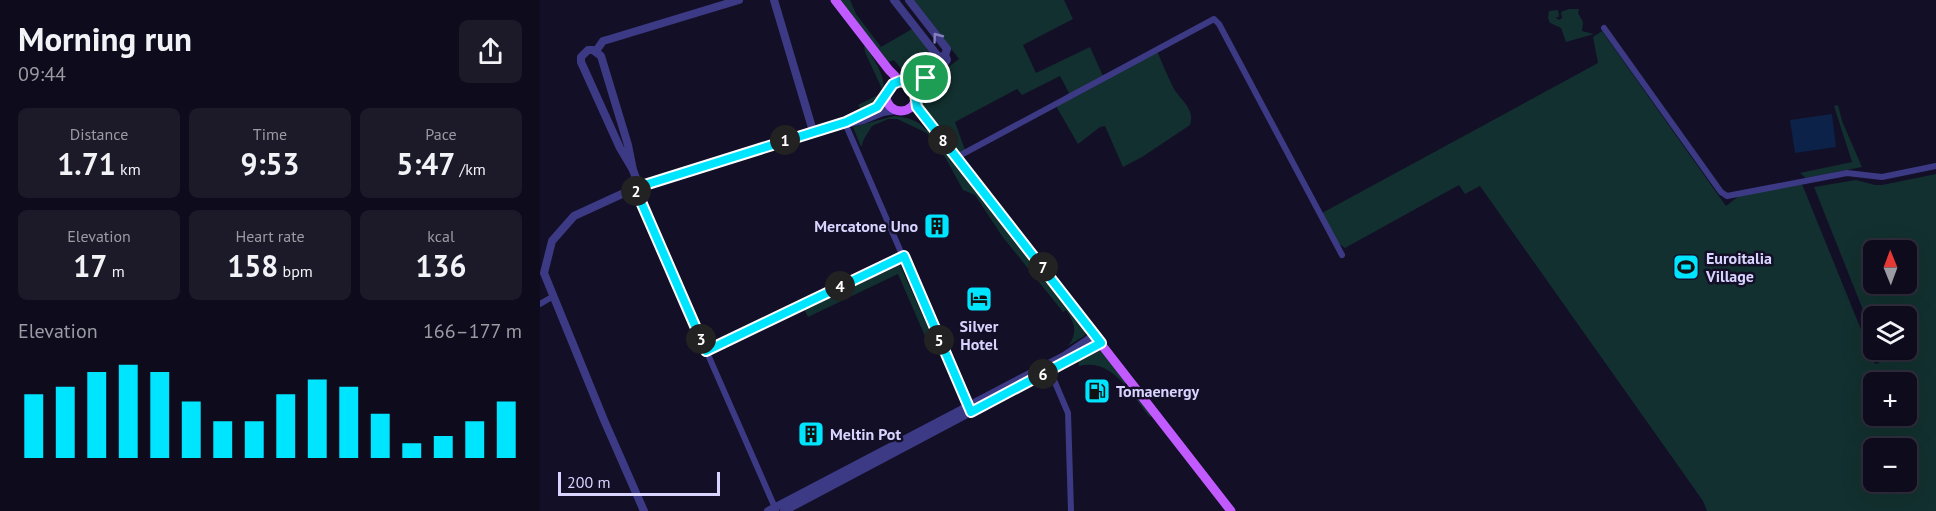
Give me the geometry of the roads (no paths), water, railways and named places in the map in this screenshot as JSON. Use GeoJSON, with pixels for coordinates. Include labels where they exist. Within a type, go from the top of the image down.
{"type":"FeatureCollection","features":[{"type":"Feature","properties":{"kind":"main road"},"geometry":{"type":"LineString","coordinates":[[835,0],[876,54],[913,88],[917,107],[1231,511]]}},
{"type":"Feature","properties":{"kind":"main road"},"geometry":{"type":"LineString","coordinates":[[876,54],[885,77],[888,104],[914,116],[936,132]]}},
{"type":"Feature","properties":{"kind":"main road"},"geometry":{"type":"LineString","coordinates":[[887,92],[893,84],[904,82]]}},
{"type":"Feature","properties":{"kind":"main road"},"geometry":{"type":"LineString","coordinates":[[897,110],[909,108],[915,96]]}},
{"type":"Feature","properties":{"kind":"street"},"geometry":{"type":"LineString","coordinates":[[596,51],[603,41],[739,0]]}},
{"type":"Feature","properties":{"kind":"street"},"geometry":{"type":"LineString","coordinates":[[774,0],[813,131]]}},
{"type":"Feature","properties":{"kind":"street"},"geometry":{"type":"LineString","coordinates":[[894,0],[937,55],[945,56]]}},
{"type":"Feature","properties":{"kind":"street"},"geometry":{"type":"LineString","coordinates":[[904,13],[911,3],[947,49],[945,65],[931,76],[915,96]]}},
{"type":"Feature","properties":{"kind":"street"},"geometry":{"type":"LineString","coordinates":[[957,157],[1214,19],[1228,41],[1342,255]]}},
{"type":"Feature","properties":{"kind":"street"},"geometry":{"type":"LineString","coordinates":[[1604,28],[1721,192],[1727,196],[1847,173],[1882,177],[1936,166]]}},
{"type":"Feature","properties":{"kind":"street"},"geometry":{"type":"LineString","coordinates":[[633,170],[620,148],[580,62],[588,50],[596,51],[601,56],[628,145],[637,187],[773,510],[1049,367],[1098,339]]}},
{"type":"Feature","properties":{"kind":"street"},"geometry":{"type":"LineString","coordinates":[[904,82],[931,76]]}},
{"type":"Feature","properties":{"kind":"street"},"geometry":{"type":"LineString","coordinates":[[846,123],[874,109],[887,92]]}},
{"type":"Feature","properties":{"kind":"street"},"geometry":{"type":"LineString","coordinates":[[644,511],[552,297],[544,273],[552,241],[574,216],[637,187],[813,131],[897,110]]}},
{"type":"Feature","properties":{"kind":"street"},"geometry":{"type":"LineString","coordinates":[[846,123],[969,409]]}},
{"type":"Feature","properties":{"kind":"street"},"geometry":{"type":"LineString","coordinates":[[706,351],[904,256]]}},
{"type":"Feature","properties":{"kind":"street"},"geometry":{"type":"LineString","coordinates":[[540,304],[552,297]]}},
{"type":"Feature","properties":{"kind":"street"},"geometry":{"type":"LineString","coordinates":[[1049,367],[1068,413],[1071,511]]}},
{"type":"Feature","properties":{"kind":"street"},"geometry":{"type":"LineString","coordinates":[[784,511],[969,409]]}},
{"type":"Feature","properties":{"kind":"water"},"geometry":{"type":"Polygon","coordinates":[[[1832,114],[1836,147],[1795,153],[1790,120],[1832,114]]]}},
{"type":"Feature","properties":{"kind":"place","name":"Mercatone Uno"},"geometry":{"type":"Point","coordinates":[937,226]}},
{"type":"Feature","properties":{"kind":"place","name":"Euroitalia Village"},"geometry":{"type":"Point","coordinates":[1686,267]}},
{"type":"Feature","properties":{"kind":"place","name":"Silver Hotel"},"geometry":{"type":"Point","coordinates":[979,299]}},
{"type":"Feature","properties":{"kind":"place","name":"Tomaenergy"},"geometry":{"type":"Point","coordinates":[1097,391]}},
{"type":"Feature","properties":{"kind":"place","name":"Meltin Pot"},"geometry":{"type":"Point","coordinates":[811,434]}}]}
